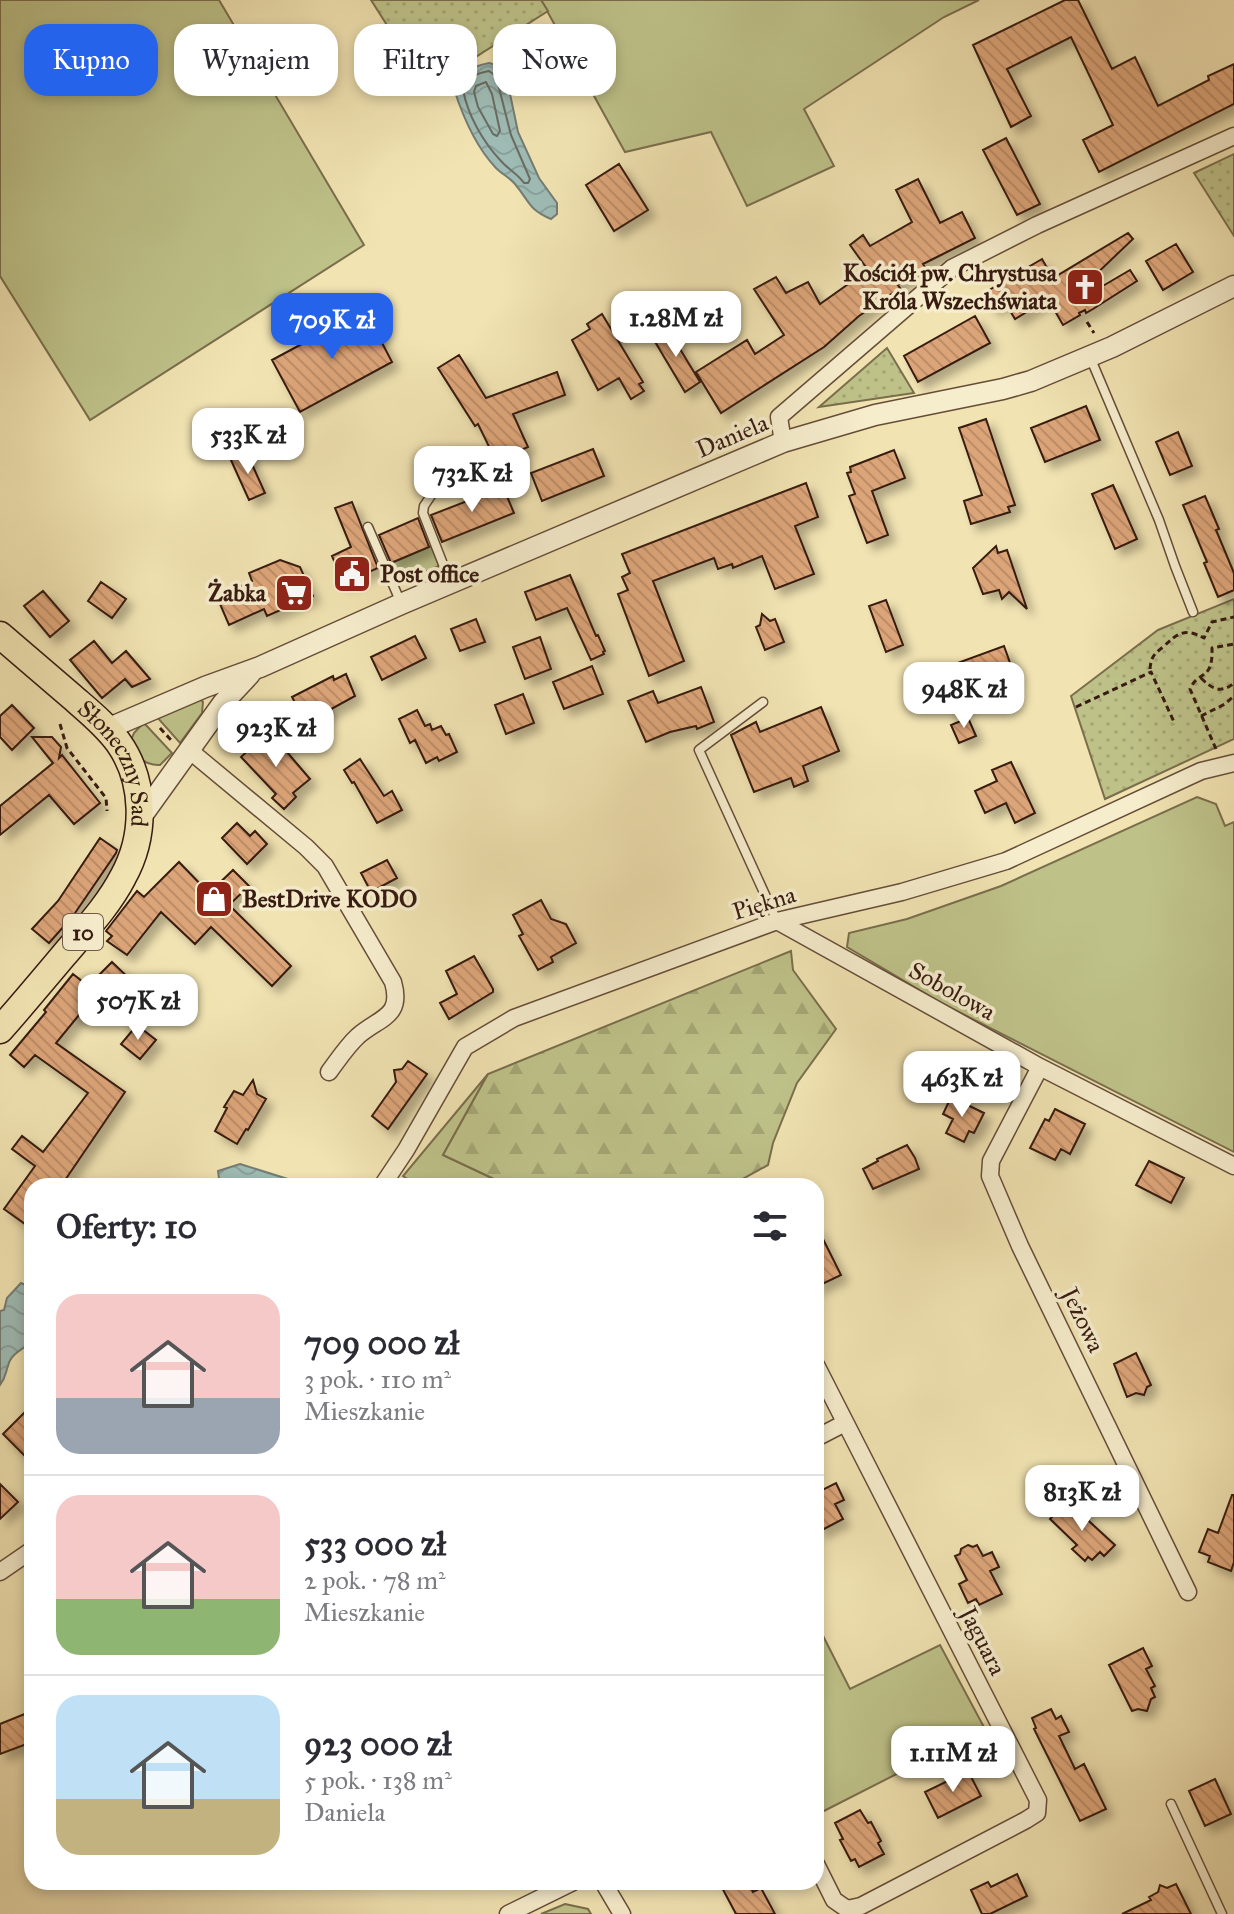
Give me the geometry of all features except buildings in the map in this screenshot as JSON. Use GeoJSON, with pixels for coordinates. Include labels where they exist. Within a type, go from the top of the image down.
{"type":"FeatureCollection","features":[{"type":"Feature","properties":{"kind":"main road","name":"Słoneczny Sad"},"geometry":{"type":"LineString","coordinates":[[0,635],[107,729],[125,752],[134,775],[139,820],[129,864],[114,891],[0,1030]]}},
{"type":"Feature","properties":{"kind":"street"},"geometry":{"type":"LineString","coordinates":[[783,442],[779,417],[952,268],[1037,225],[1234,136]]}},
{"type":"Feature","properties":{"kind":"street","name":"Daniela"},"geometry":{"type":"LineString","coordinates":[[107,729],[260,667],[783,442],[875,415],[1013,386],[1053,373],[1234,286]]}},
{"type":"Feature","properties":{"kind":"street","name":"Daniela"},"geometry":{"type":"LineString","coordinates":[[139,820],[184,749],[234,690],[260,667]]}},
{"type":"Feature","properties":{"kind":"street"},"geometry":{"type":"LineString","coordinates":[[184,749],[306,847],[325,866],[393,982],[397,996],[395,1006],[356,1037],[329,1072]]}},
{"type":"Feature","properties":{"kind":"street","name":"Piękna"},"geometry":{"type":"LineString","coordinates":[[387,1178],[465,1047],[514,1018],[777,921],[902,892],[1006,861],[1229,758]]}},
{"type":"Feature","properties":{"kind":"street","name":"Sobolowa"},"geometry":{"type":"LineString","coordinates":[[777,921],[1040,1067],[1234,1166]]}},
{"type":"Feature","properties":{"kind":"street","name":"Jeżowa"},"geometry":{"type":"LineString","coordinates":[[1040,1067],[991,1161],[990,1176],[1020,1246],[1188,1592]]}},
{"type":"Feature","properties":{"kind":"street","name":"Jaguara"},"geometry":{"type":"LineString","coordinates":[[824,1381],[1038,1800],[1037,1813],[1026,1820],[861,1906],[847,1909],[834,1900],[824,1880]]}},
{"type":"Feature","properties":{"kind":"street"},"geometry":{"type":"LineString","coordinates":[[824,1434],[845,1423]]}},
{"type":"Feature","properties":{"kind":"street"},"geometry":{"type":"LineString","coordinates":[[0,1572],[24,1556]]}},
{"type":"Feature","properties":{"kind":"street"},"geometry":{"type":"LineString","coordinates":[[508,1914],[557,1890]]}},
{"type":"Feature","properties":{"kind":"street"},"geometry":{"type":"LineString","coordinates":[[608,1890],[622,1914]]}},
{"type":"Feature","properties":{"kind":"lane"},"geometry":{"type":"LineString","coordinates":[[1090,357],[1159,520],[1193,612]]}},
{"type":"Feature","properties":{"kind":"lane"},"geometry":{"type":"LineString","coordinates":[[434,491],[423,513],[450,583]]}},
{"type":"Feature","properties":{"kind":"lane"},"geometry":{"type":"LineString","coordinates":[[368,527],[401,604]]}},
{"type":"Feature","properties":{"kind":"lane"},"geometry":{"type":"LineString","coordinates":[[763,702],[699,750],[777,921]]}},
{"type":"Feature","properties":{"kind":"lane"},"geometry":{"type":"LineString","coordinates":[[1171,1804],[1222,1914]]}},
{"type":"Feature","properties":{"kind":"path"},"geometry":{"type":"LineString","coordinates":[[1204,638],[1212,622],[1234,617]]}},
{"type":"Feature","properties":{"kind":"path"},"geometry":{"type":"LineString","coordinates":[[1150,669],[1153,655],[1174,635],[1193,633],[1204,638],[1212,648],[1211,663],[1206,674],[1194,681],[1190,689],[1215,748],[1229,758]]}},
{"type":"Feature","properties":{"kind":"path"},"geometry":{"type":"LineString","coordinates":[[1212,648],[1234,644]]}},
{"type":"Feature","properties":{"kind":"path"},"geometry":{"type":"LineString","coordinates":[[1076,707],[1151,672],[1175,724]]}},
{"type":"Feature","properties":{"kind":"path"},"geometry":{"type":"LineString","coordinates":[[1201,678],[1218,690],[1227,689],[1234,683]]}},
{"type":"Feature","properties":{"kind":"path"},"geometry":{"type":"LineString","coordinates":[[1201,716],[1234,696]]}},
{"type":"Feature","properties":{"kind":"path"},"geometry":{"type":"LineString","coordinates":[[152,719],[184,749]]}},
{"type":"Feature","properties":{"kind":"path"},"geometry":{"type":"LineString","coordinates":[[60,724],[67,748],[106,798],[107,811]]}},
{"type":"Feature","properties":{"kind":"green space"},"geometry":{"type":"Polygon","coordinates":[[[0,0],[219,0],[233,24],[174,24],[174,96],[276,96],[364,245],[90,420],[0,276],[0,0]]]}},
{"type":"Feature","properties":{"kind":"green space"},"geometry":{"type":"Polygon","coordinates":[[[371,0],[541,0],[548,11],[528,24],[493,24],[493,46],[477,56],[477,24],[386,24],[371,0]]]}},
{"type":"Feature","properties":{"kind":"green space"},"geometry":{"type":"Polygon","coordinates":[[[541,0],[979,0],[944,17],[804,109],[834,166],[747,206],[711,132],[625,152],[594,96],[616,96],[616,24],[554,24],[541,0]]]}},
{"type":"Feature","properties":{"kind":"green space"},"geometry":{"type":"Polygon","coordinates":[[[1234,154],[1234,236],[1194,173],[1234,154]]]}},
{"type":"Feature","properties":{"kind":"green space"},"geometry":{"type":"Polygon","coordinates":[[[887,348],[914,393],[819,407],[887,348]]]}},
{"type":"Feature","properties":{"kind":"green space"},"geometry":{"type":"Polygon","coordinates":[[[431,546],[439,566],[398,583],[389,564],[431,546]]]}},
{"type":"Feature","properties":{"kind":"green space"},"geometry":{"type":"Polygon","coordinates":[[[1234,599],[1234,739],[1105,799],[1071,696],[1158,630],[1234,599]]]}},
{"type":"Feature","properties":{"kind":"green space"},"geometry":{"type":"Polygon","coordinates":[[[200,699],[203,702],[202,713],[180,743],[156,716],[200,699]]]}},
{"type":"Feature","properties":{"kind":"green space"},"geometry":{"type":"Polygon","coordinates":[[[144,723],[172,753],[160,765],[142,760],[132,746],[134,733],[144,723]]]}},
{"type":"Feature","properties":{"kind":"green space"},"geometry":{"type":"Polygon","coordinates":[[[1197,797],[1216,804],[1225,826],[1234,822],[1234,1152],[945,1005],[847,947],[849,933],[907,919],[1001,886],[1197,797]]]}},
{"type":"Feature","properties":{"kind":"green space"},"geometry":{"type":"Polygon","coordinates":[[[791,951],[793,970],[836,1029],[797,1083],[773,1143],[768,1165],[744,1178],[492,1178],[443,1155],[488,1074],[791,951]]]}},
{"type":"Feature","properties":{"kind":"green space"},"geometry":{"type":"Polygon","coordinates":[[[488,1074],[443,1155],[492,1178],[403,1176],[488,1074]]]}},
{"type":"Feature","properties":{"kind":"green space"},"geometry":{"type":"Polygon","coordinates":[[[824,1638],[850,1689],[940,1645],[985,1729],[824,1811],[824,1638]]]}},
{"type":"Feature","properties":{"kind":"green space"},"geometry":{"type":"Polygon","coordinates":[[[565,1904],[588,1909],[591,1914],[541,1914],[565,1904]]]}},
{"type":"Feature","properties":{"kind":"water"},"geometry":{"type":"Polygon","coordinates":[[[493,64],[493,96],[510,96],[518,132],[539,178],[557,203],[557,214],[551,219],[533,208],[515,184],[496,168],[476,141],[461,110],[456,96],[477,96],[477,66],[493,64]]]}},
{"type":"Feature","properties":{"kind":"water"},"geometry":{"type":"Polygon","coordinates":[[[240,1164],[284,1178],[219,1178],[218,1171],[240,1164]]]}},
{"type":"Feature","properties":{"kind":"water"},"geometry":{"type":"Polygon","coordinates":[[[21,1283],[24,1284],[24,1347],[11,1359],[0,1385],[0,1311],[4,1310],[7,1298],[21,1283]]]}},
{"type":"Feature","properties":{"kind":"place","name":"Kościół pw. Chrystusa Króla Wszechświata"},"geometry":{"type":"Point","coordinates":[1085,287]}},
{"type":"Feature","properties":{"kind":"place","name":"Post office"},"geometry":{"type":"Point","coordinates":[352,574]}},
{"type":"Feature","properties":{"kind":"place","name":"Żabka"},"geometry":{"type":"Point","coordinates":[294,593]}},
{"type":"Feature","properties":{"kind":"place","name":"BestDrive KODO"},"geometry":{"type":"Point","coordinates":[214,899]}}]}
